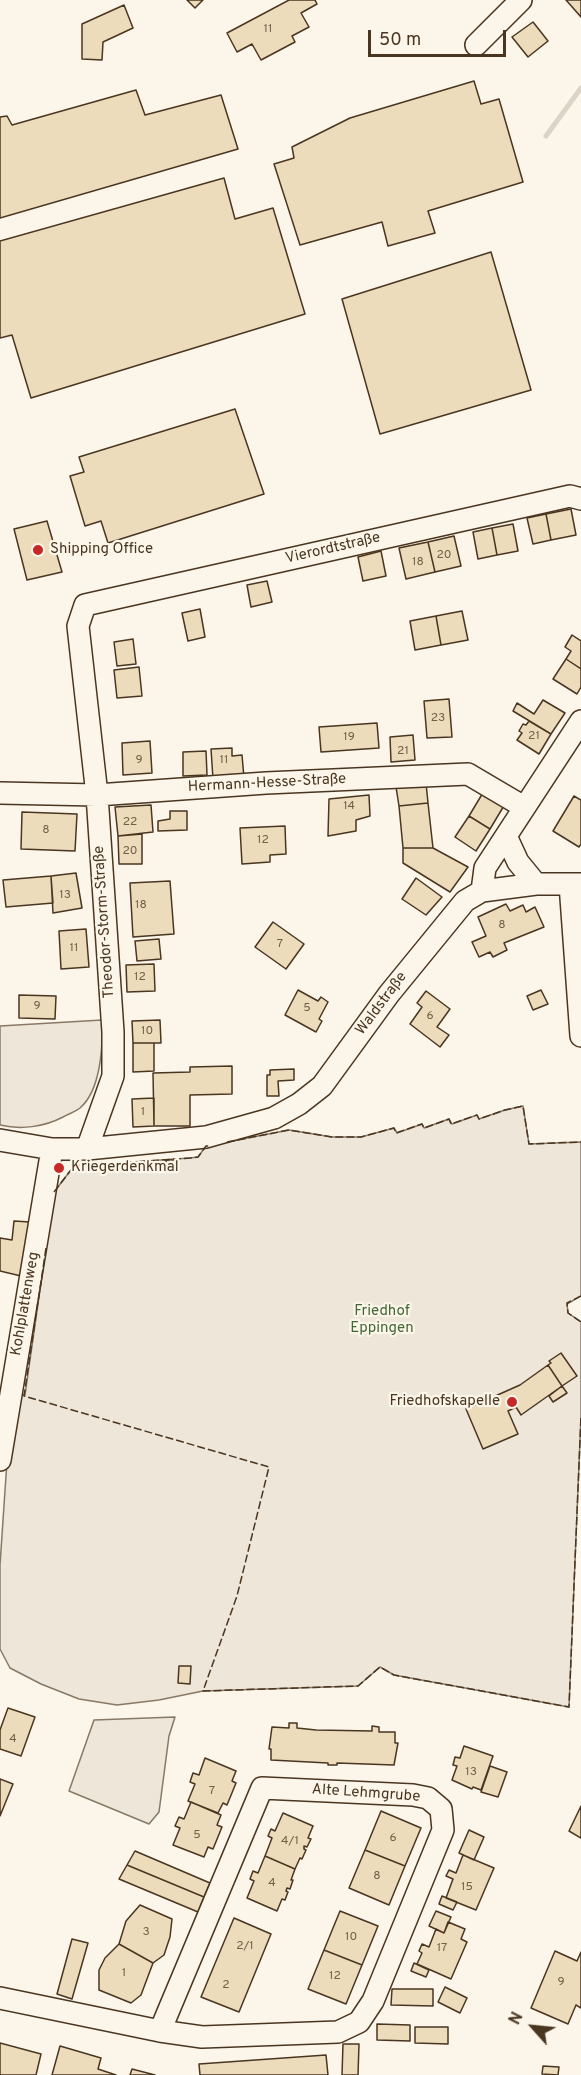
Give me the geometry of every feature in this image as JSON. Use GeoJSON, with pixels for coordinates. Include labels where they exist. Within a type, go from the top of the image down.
{"type":"FeatureCollection","features":[{"type":"Feature","properties":{"kind":"street"},"geometry":{"type":"LineString","coordinates":[[476,45],[521,0]]}},
{"type":"Feature","properties":{"kind":"street","name":"Vierordtstraße"},"geometry":{"type":"LineString","coordinates":[[85,605],[570,496],[581,499]]}},
{"type":"Feature","properties":{"kind":"street","name":"Theodor-Storm-Straße"},"geometry":{"type":"LineString","coordinates":[[85,605],[78,626],[97,795],[113,1032],[113,1076],[87,1149]]}},
{"type":"Feature","properties":{"kind":"street"},"geometry":{"type":"LineString","coordinates":[[581,721],[485,868],[483,891],[536,884],[575,884],[581,1036]]}},
{"type":"Feature","properties":{"kind":"street","name":"Hermann-Hesse-Straße"},"geometry":{"type":"LineString","coordinates":[[0,793],[97,795],[266,783],[468,774],[524,807]]}},
{"type":"Feature","properties":{"kind":"street"},"geometry":{"type":"LineString","coordinates":[[506,836],[518,862],[536,884]]}},
{"type":"Feature","properties":{"kind":"street","name":"Waldstraße"},"geometry":{"type":"LineString","coordinates":[[87,1149],[206,1137],[274,1118],[299,1104],[322,1086],[388,994],[454,911],[465,901],[483,891]]}},
{"type":"Feature","properties":{"kind":"street"},"geometry":{"type":"LineString","coordinates":[[0,1140],[52,1149],[87,1149]]}},
{"type":"Feature","properties":{"kind":"street","name":"Kohlplattenweg"},"geometry":{"type":"LineString","coordinates":[[0,1460],[52,1149]]}},
{"type":"Feature","properties":{"kind":"street","name":"Alte Lehmgrube"},"geometry":{"type":"LineString","coordinates":[[0,1998],[160,2031],[202,2037],[338,2032],[359,2022],[373,2001],[443,1830],[441,1809],[428,1798],[413,1795],[262,1788],[160,2031]]}},
{"type":"Feature","properties":{"kind":"green space"},"geometry":{"type":"Polygon","coordinates":[[[102,1020],[101,1055],[96,1079],[87,1100],[80,1108],[40,1125],[16,1127],[0,1125],[0,1026],[102,1020]]]}},
{"type":"Feature","properties":{"kind":"green space","name":"Friedhof Eppingen"},"geometry":{"type":"Polygon","coordinates":[[[523,1106],[529,1144],[581,1142],[581,1296],[567,1304],[568,1313],[581,1322],[581,1416],[569,1707],[394,1675],[380,1667],[358,1686],[203,1691],[159,1700],[117,1705],[79,1699],[41,1684],[10,1668],[0,1649],[0,1565],[8,1446],[18,1394],[25,1395],[54,1192],[74,1166],[198,1157],[206,1146],[289,1130],[332,1137],[361,1137],[394,1128],[397,1133],[422,1124],[424,1128],[449,1119],[452,1124],[477,1115],[479,1119],[523,1106]]]}},
{"type":"Feature","properties":{"kind":"green space"},"geometry":{"type":"Polygon","coordinates":[[[175,1717],[169,1736],[159,1812],[149,1824],[69,1791],[94,1720],[175,1717]]]}},
{"type":"Feature","properties":{"kind":"building"},"geometry":{"type":"Polygon","coordinates":[[[187,0],[203,0],[195,8],[187,0]]]}},
{"type":"Feature","properties":{"kind":"building"},"geometry":{"type":"Polygon","coordinates":[[[289,0],[315,0],[317,4],[301,13],[309,27],[292,36],[295,42],[261,60],[252,44],[237,52],[227,33],[289,0]]]}},
{"type":"Feature","properties":{"kind":"building"},"geometry":{"type":"Polygon","coordinates":[[[566,0],[581,0],[581,17],[566,0]]]}},
{"type":"Feature","properties":{"kind":"building"},"geometry":{"type":"Polygon","coordinates":[[[124,5],[133,28],[103,42],[102,60],[82,59],[82,24],[124,5]]]}},
{"type":"Feature","properties":{"kind":"building"},"geometry":{"type":"Polygon","coordinates":[[[533,22],[548,41],[528,57],[512,37],[533,22]]]}},
{"type":"Feature","properties":{"kind":"building"},"geometry":{"type":"Polygon","coordinates":[[[474,81],[481,104],[499,99],[523,182],[428,211],[435,233],[388,246],[382,222],[300,245],[274,164],[294,158],[292,147],[350,118],[474,81]]]}},
{"type":"Feature","properties":{"kind":"building"},"geometry":{"type":"Polygon","coordinates":[[[136,90],[145,115],[221,95],[238,149],[0,218],[0,117],[7,116],[12,125],[136,90]]]}},
{"type":"Feature","properties":{"kind":"building"},"geometry":{"type":"Polygon","coordinates":[[[224,178],[235,219],[273,208],[305,314],[31,398],[12,335],[0,338],[0,241],[224,178]]]}},
{"type":"Feature","properties":{"kind":"building"},"geometry":{"type":"Polygon","coordinates":[[[491,252],[531,390],[380,434],[342,299],[491,252]]]}},
{"type":"Feature","properties":{"kind":"building"},"geometry":{"type":"Polygon","coordinates":[[[235,409],[264,494],[108,543],[101,521],[85,526],[70,476],[84,472],[79,457],[235,409]]]}},
{"type":"Feature","properties":{"kind":"building"},"geometry":{"type":"Polygon","coordinates":[[[571,509],[576,535],[551,540],[546,514],[571,509]]]}},
{"type":"Feature","properties":{"kind":"building"},"geometry":{"type":"Polygon","coordinates":[[[546,514],[551,540],[533,544],[527,518],[546,514]]]}},
{"type":"Feature","properties":{"kind":"building","name":"Shipping Office"},"geometry":{"type":"Polygon","coordinates":[[[47,521],[62,572],[27,580],[14,529],[47,521]]]}},
{"type":"Feature","properties":{"kind":"building"},"geometry":{"type":"Polygon","coordinates":[[[513,524],[518,551],[497,555],[492,528],[513,524]]]}},
{"type":"Feature","properties":{"kind":"building"},"geometry":{"type":"Polygon","coordinates":[[[492,528],[497,555],[478,559],[473,532],[492,528]]]}},
{"type":"Feature","properties":{"kind":"building"},"geometry":{"type":"Polygon","coordinates":[[[454,536],[461,566],[435,572],[428,542],[454,536]]]}},
{"type":"Feature","properties":{"kind":"building"},"geometry":{"type":"Polygon","coordinates":[[[428,542],[435,572],[406,579],[399,548],[428,542]]]}},
{"type":"Feature","properties":{"kind":"building"},"geometry":{"type":"Polygon","coordinates":[[[381,551],[386,576],[363,581],[358,557],[381,551]]]}},
{"type":"Feature","properties":{"kind":"building"},"geometry":{"type":"Polygon","coordinates":[[[267,581],[272,602],[251,607],[247,585],[267,581]]]}},
{"type":"Feature","properties":{"kind":"building"},"geometry":{"type":"Polygon","coordinates":[[[200,609],[205,637],[188,641],[182,613],[200,609]]]}},
{"type":"Feature","properties":{"kind":"building"},"geometry":{"type":"Polygon","coordinates":[[[462,611],[468,640],[441,645],[436,616],[462,611]]]}},
{"type":"Feature","properties":{"kind":"building"},"geometry":{"type":"Polygon","coordinates":[[[436,616],[441,645],[415,650],[410,621],[436,616]]]}},
{"type":"Feature","properties":{"kind":"building"},"geometry":{"type":"Polygon","coordinates":[[[572,635],[581,641],[581,669],[566,659],[571,651],[565,647],[572,635]]]}},
{"type":"Feature","properties":{"kind":"building"},"geometry":{"type":"Polygon","coordinates":[[[133,639],[136,664],[117,666],[114,642],[133,639]]]}},
{"type":"Feature","properties":{"kind":"building"},"geometry":{"type":"Polygon","coordinates":[[[566,659],[581,669],[581,687],[577,694],[553,679],[566,659]]]}},
{"type":"Feature","properties":{"kind":"building"},"geometry":{"type":"Polygon","coordinates":[[[139,667],[142,696],[117,698],[114,670],[139,667]]]}},
{"type":"Feature","properties":{"kind":"building"},"geometry":{"type":"Polygon","coordinates":[[[449,699],[452,737],[427,738],[424,701],[449,699]]]}},
{"type":"Feature","properties":{"kind":"building"},"geometry":{"type":"Polygon","coordinates":[[[543,700],[565,713],[551,734],[513,711],[517,703],[534,714],[543,700]]]}},
{"type":"Feature","properties":{"kind":"building"},"geometry":{"type":"Polygon","coordinates":[[[529,721],[551,734],[539,754],[517,740],[522,733],[519,731],[523,724],[526,725],[529,721]]]}},
{"type":"Feature","properties":{"kind":"building"},"geometry":{"type":"Polygon","coordinates":[[[377,723],[379,748],[321,752],[319,727],[377,723]]]}},
{"type":"Feature","properties":{"kind":"building"},"geometry":{"type":"Polygon","coordinates":[[[413,735],[415,760],[391,762],[390,737],[413,735]]]}},
{"type":"Feature","properties":{"kind":"building"},"geometry":{"type":"Polygon","coordinates":[[[150,741],[152,773],[123,775],[122,743],[150,741]]]}},
{"type":"Feature","properties":{"kind":"building"},"geometry":{"type":"Polygon","coordinates":[[[232,748],[232,756],[242,755],[244,778],[213,779],[211,749],[232,748]]]}},
{"type":"Feature","properties":{"kind":"building"},"geometry":{"type":"Polygon","coordinates":[[[206,751],[207,775],[183,776],[183,752],[206,751]]]}},
{"type":"Feature","properties":{"kind":"building"},"geometry":{"type":"Polygon","coordinates":[[[426,783],[428,803],[399,806],[396,787],[426,783]]]}},
{"type":"Feature","properties":{"kind":"building"},"geometry":{"type":"Polygon","coordinates":[[[484,791],[505,804],[490,829],[469,816],[484,791]]]}},
{"type":"Feature","properties":{"kind":"building"},"geometry":{"type":"Polygon","coordinates":[[[369,795],[370,816],[356,820],[356,831],[328,836],[329,799],[369,795]]]}},
{"type":"Feature","properties":{"kind":"building"},"geometry":{"type":"Polygon","coordinates":[[[574,796],[581,800],[581,844],[579,847],[553,831],[574,796]]]}},
{"type":"Feature","properties":{"kind":"building"},"geometry":{"type":"Polygon","coordinates":[[[428,803],[433,848],[403,848],[399,806],[428,803]]]}},
{"type":"Feature","properties":{"kind":"building"},"geometry":{"type":"Polygon","coordinates":[[[151,805],[153,832],[118,836],[115,807],[151,805]]]}},
{"type":"Feature","properties":{"kind":"building"},"geometry":{"type":"Polygon","coordinates":[[[170,811],[187,811],[187,830],[158,831],[158,821],[170,819],[170,811]]]}},
{"type":"Feature","properties":{"kind":"building"},"geometry":{"type":"Polygon","coordinates":[[[22,812],[77,814],[75,851],[21,849],[22,812]]]}},
{"type":"Feature","properties":{"kind":"building"},"geometry":{"type":"Polygon","coordinates":[[[469,816],[490,829],[476,851],[455,837],[469,816]]]}},
{"type":"Feature","properties":{"kind":"building"},"geometry":{"type":"Polygon","coordinates":[[[285,826],[286,854],[270,855],[270,862],[242,864],[240,828],[285,826]]]}},
{"type":"Feature","properties":{"kind":"building"},"geometry":{"type":"Polygon","coordinates":[[[142,834],[142,864],[119,864],[118,836],[142,834]]]}},
{"type":"Feature","properties":{"kind":"building"},"geometry":{"type":"Polygon","coordinates":[[[403,848],[433,848],[468,867],[450,892],[403,863],[403,848]]]}},
{"type":"Feature","properties":{"kind":"building"},"geometry":{"type":"Polygon","coordinates":[[[76,873],[82,908],[53,913],[51,876],[76,873]]]}},
{"type":"Feature","properties":{"kind":"building"},"geometry":{"type":"Polygon","coordinates":[[[51,876],[53,903],[6,907],[3,880],[51,876]]]}},
{"type":"Feature","properties":{"kind":"building"},"geometry":{"type":"Polygon","coordinates":[[[416,878],[442,897],[426,915],[402,899],[416,878]]]}},
{"type":"Feature","properties":{"kind":"building"},"geometry":{"type":"Polygon","coordinates":[[[170,881],[174,934],[133,937],[130,883],[170,881]]]}},
{"type":"Feature","properties":{"kind":"building"},"geometry":{"type":"Polygon","coordinates":[[[506,904],[510,911],[523,905],[526,912],[535,907],[544,927],[504,943],[507,950],[493,957],[490,952],[479,957],[472,942],[486,936],[478,917],[506,904]]]}},
{"type":"Feature","properties":{"kind":"building"},"geometry":{"type":"Polygon","coordinates":[[[273,922],[304,944],[286,969],[255,947],[273,922]]]}},
{"type":"Feature","properties":{"kind":"building"},"geometry":{"type":"Polygon","coordinates":[[[86,929],[89,967],[61,969],[59,931],[86,929]]]}},
{"type":"Feature","properties":{"kind":"building"},"geometry":{"type":"Polygon","coordinates":[[[159,939],[161,959],[137,961],[135,941],[159,939]]]}},
{"type":"Feature","properties":{"kind":"building"},"geometry":{"type":"Polygon","coordinates":[[[154,964],[155,991],[127,992],[126,965],[154,964]]]}},
{"type":"Feature","properties":{"kind":"building"},"geometry":{"type":"Polygon","coordinates":[[[298,990],[318,1001],[321,997],[328,1002],[319,1019],[322,1021],[316,1032],[285,1015],[298,990]]]}},
{"type":"Feature","properties":{"kind":"building"},"geometry":{"type":"Polygon","coordinates":[[[541,990],[548,1004],[533,1010],[527,996],[541,990]]]}},
{"type":"Feature","properties":{"kind":"building"},"geometry":{"type":"Polygon","coordinates":[[[426,991],[450,1009],[437,1027],[449,1035],[440,1047],[410,1024],[422,1007],[417,1003],[426,991]]]}},
{"type":"Feature","properties":{"kind":"building"},"geometry":{"type":"Polygon","coordinates":[[[19,995],[56,996],[55,1019],[19,1018],[19,995]]]}},
{"type":"Feature","properties":{"kind":"building"},"geometry":{"type":"Polygon","coordinates":[[[160,1020],[161,1043],[133,1043],[132,1021],[160,1020]]]}},
{"type":"Feature","properties":{"kind":"building"},"geometry":{"type":"Polygon","coordinates":[[[133,1043],[154,1043],[154,1071],[133,1072],[133,1043]]]}},
{"type":"Feature","properties":{"kind":"building"},"geometry":{"type":"Polygon","coordinates":[[[232,1066],[232,1094],[190,1095],[190,1126],[154,1126],[153,1073],[190,1072],[190,1067],[232,1066]]]}},
{"type":"Feature","properties":{"kind":"building"},"geometry":{"type":"Polygon","coordinates":[[[294,1069],[294,1080],[278,1081],[279,1096],[267,1096],[267,1075],[270,1075],[270,1070],[294,1069]]]}},
{"type":"Feature","properties":{"kind":"building"},"geometry":{"type":"Polygon","coordinates":[[[154,1098],[154,1126],[133,1127],[132,1099],[154,1098]]]}},
{"type":"Feature","properties":{"kind":"building"},"geometry":{"type":"Polygon","coordinates":[[[166,1160],[175,1160],[175,1170],[166,1170],[166,1160]]]}},
{"type":"Feature","properties":{"kind":"building"},"geometry":{"type":"Polygon","coordinates":[[[14,1221],[30,1222],[21,1276],[0,1271],[0,1238],[12,1240],[14,1221]]]}},
{"type":"Feature","properties":{"kind":"building"},"geometry":{"type":"Polygon","coordinates":[[[561,1353],[577,1376],[562,1386],[548,1365],[551,1363],[549,1361],[561,1353]]]}},
{"type":"Feature","properties":{"kind":"building","name":"Friedhofskapelle"},"geometry":{"type":"Polygon","coordinates":[[[548,1365],[562,1386],[521,1415],[516,1407],[508,1411],[518,1434],[483,1449],[466,1409],[520,1385],[548,1365]]]}},
{"type":"Feature","properties":{"kind":"building"},"geometry":{"type":"Polygon","coordinates":[[[562,1386],[567,1393],[553,1402],[549,1396],[562,1386]]]}},
{"type":"Feature","properties":{"kind":"building"},"geometry":{"type":"Polygon","coordinates":[[[179,1666],[191,1666],[190,1684],[178,1683],[179,1666]]]}},
{"type":"Feature","properties":{"kind":"building"},"geometry":{"type":"Polygon","coordinates":[[[8,1708],[35,1717],[21,1756],[0,1749],[0,1730],[8,1708]]]}},
{"type":"Feature","properties":{"kind":"building"},"geometry":{"type":"Polygon","coordinates":[[[289,1723],[297,1723],[297,1728],[316,1730],[372,1731],[372,1726],[379,1727],[379,1732],[395,1732],[395,1743],[398,1743],[394,1765],[337,1763],[337,1765],[328,1765],[328,1763],[271,1760],[271,1749],[269,1749],[272,1727],[289,1728],[289,1723]]]}},
{"type":"Feature","properties":{"kind":"building"},"geometry":{"type":"Polygon","coordinates":[[[464,1746],[493,1756],[481,1790],[473,1787],[472,1789],[452,1780],[457,1766],[453,1765],[455,1757],[460,1758],[464,1746]]]}},
{"type":"Feature","properties":{"kind":"building"},"geometry":{"type":"Polygon","coordinates":[[[205,1758],[236,1771],[232,1781],[236,1783],[227,1805],[223,1803],[218,1813],[188,1801],[195,1784],[190,1782],[193,1773],[199,1775],[205,1758]]]}},
{"type":"Feature","properties":{"kind":"building"},"geometry":{"type":"Polygon","coordinates":[[[490,1766],[507,1772],[498,1797],[481,1792],[490,1766]]]}},
{"type":"Feature","properties":{"kind":"building"},"geometry":{"type":"Polygon","coordinates":[[[0,1779],[13,1784],[0,1816],[0,1779]]]}},
{"type":"Feature","properties":{"kind":"building"},"geometry":{"type":"Polygon","coordinates":[[[191,1802],[221,1815],[217,1825],[222,1827],[213,1849],[208,1847],[204,1857],[173,1845],[180,1828],[175,1826],[179,1817],[184,1819],[191,1802]]]}},
{"type":"Feature","properties":{"kind":"building"},"geometry":{"type":"Polygon","coordinates":[[[581,1806],[581,1838],[569,1831],[581,1806]]]}},
{"type":"Feature","properties":{"kind":"building"},"geometry":{"type":"Polygon","coordinates":[[[381,1811],[421,1828],[405,1866],[365,1850],[381,1811]]]}},
{"type":"Feature","properties":{"kind":"building"},"geometry":{"type":"Polygon","coordinates":[[[283,1813],[313,1826],[308,1838],[311,1839],[307,1847],[304,1846],[306,1850],[295,1869],[265,1856],[272,1838],[268,1836],[271,1829],[275,1831],[283,1813]]]}},
{"type":"Feature","properties":{"kind":"building"},"geometry":{"type":"Polygon","coordinates":[[[469,1830],[484,1837],[474,1860],[459,1853],[469,1830]]]}},
{"type":"Feature","properties":{"kind":"building"},"geometry":{"type":"Polygon","coordinates":[[[365,1850],[405,1866],[389,1905],[349,1888],[365,1850]]]}},
{"type":"Feature","properties":{"kind":"building"},"geometry":{"type":"Polygon","coordinates":[[[135,1851],[210,1883],[204,1897],[127,1865],[135,1851]]]}},
{"type":"Feature","properties":{"kind":"building"},"geometry":{"type":"Polygon","coordinates":[[[463,1855],[494,1868],[476,1910],[446,1898],[453,1879],[446,1876],[449,1870],[456,1873],[463,1855]]]}},
{"type":"Feature","properties":{"kind":"building"},"geometry":{"type":"Polygon","coordinates":[[[265,1856],[295,1869],[290,1889],[287,1888],[285,1900],[282,1899],[277,1911],[247,1898],[254,1881],[250,1879],[253,1871],[258,1873],[265,1856]]]}},
{"type":"Feature","properties":{"kind":"building"},"geometry":{"type":"Polygon","coordinates":[[[127,1865],[204,1897],[198,1912],[119,1879],[127,1865]]]}},
{"type":"Feature","properties":{"kind":"building"},"geometry":{"type":"Polygon","coordinates":[[[442,1896],[457,1902],[453,1910],[439,1904],[442,1896]]]}},
{"type":"Feature","properties":{"kind":"building"},"geometry":{"type":"Polygon","coordinates":[[[140,1905],[172,1919],[170,1937],[164,1955],[153,1963],[119,1944],[126,1921],[140,1905]]]}},
{"type":"Feature","properties":{"kind":"building"},"geometry":{"type":"Polygon","coordinates":[[[340,1911],[378,1926],[362,1965],[324,1950],[340,1911]]]}},
{"type":"Feature","properties":{"kind":"building"},"geometry":{"type":"Polygon","coordinates":[[[436,1911],[451,1917],[444,1933],[429,1926],[436,1911]]]}},
{"type":"Feature","properties":{"kind":"building"},"geometry":{"type":"Polygon","coordinates":[[[234,1918],[271,1934],[239,2012],[201,1997],[234,1918]]]}},
{"type":"Feature","properties":{"kind":"building"},"geometry":{"type":"Polygon","coordinates":[[[448,1922],[465,1929],[461,1939],[467,1942],[451,1979],[417,1964],[422,1953],[419,1951],[422,1944],[429,1947],[436,1929],[444,1933],[448,1922]]]}},
{"type":"Feature","properties":{"kind":"building"},"geometry":{"type":"Polygon","coordinates":[[[72,1939],[88,1943],[72,1999],[57,1994],[72,1939]]]}},
{"type":"Feature","properties":{"kind":"building"},"geometry":{"type":"Polygon","coordinates":[[[119,1944],[153,1963],[141,1995],[131,2003],[99,1990],[99,1970],[105,1958],[119,1944]]]}},
{"type":"Feature","properties":{"kind":"building"},"geometry":{"type":"Polygon","coordinates":[[[324,1950],[362,1965],[346,2004],[308,1989],[324,1950]]]}},
{"type":"Feature","properties":{"kind":"building"},"geometry":{"type":"Polygon","coordinates":[[[555,1951],[577,1961],[581,1952],[581,2008],[576,2005],[568,2024],[531,2008],[555,1951]]]}},
{"type":"Feature","properties":{"kind":"building"},"geometry":{"type":"Polygon","coordinates":[[[414,1963],[429,1970],[426,1977],[411,1971],[414,1963]]]}},
{"type":"Feature","properties":{"kind":"building"},"geometry":{"type":"Polygon","coordinates":[[[445,1987],[467,1998],[460,2013],[438,2002],[445,1987]]]}},
{"type":"Feature","properties":{"kind":"building"},"geometry":{"type":"Polygon","coordinates":[[[392,1989],[433,1989],[433,2006],[391,2005],[392,1989]]]}},
{"type":"Feature","properties":{"kind":"building"},"geometry":{"type":"Polygon","coordinates":[[[377,2024],[410,2025],[410,2041],[377,2040],[377,2024]]]}},
{"type":"Feature","properties":{"kind":"building"},"geometry":{"type":"Polygon","coordinates":[[[415,2027],[448,2027],[448,2044],[415,2043],[415,2027]]]}},
{"type":"Feature","properties":{"kind":"building"},"geometry":{"type":"Polygon","coordinates":[[[0,2043],[41,2054],[36,2075],[0,2075],[0,2043]]]}},
{"type":"Feature","properties":{"kind":"building"},"geometry":{"type":"Polygon","coordinates":[[[343,2044],[359,2044],[358,2075],[342,2075],[343,2044]]]}},
{"type":"Feature","properties":{"kind":"building"},"geometry":{"type":"Polygon","coordinates":[[[60,2046],[101,2058],[98,2069],[116,2075],[52,2075],[60,2046]]]}},
{"type":"Feature","properties":{"kind":"building"},"geometry":{"type":"Polygon","coordinates":[[[326,2055],[328,2075],[200,2075],[199,2064],[326,2055]]]}},
{"type":"Feature","properties":{"kind":"building"},"geometry":{"type":"Polygon","coordinates":[[[543,2066],[559,2067],[558,2075],[542,2074],[543,2066]]]}},
{"type":"Feature","properties":{"kind":"building"},"geometry":{"type":"Polygon","coordinates":[[[132,2069],[155,2075],[130,2075],[132,2069]]]}},
{"type":"Feature","properties":{"kind":"waterway"},"geometry":{"type":"LineString","coordinates":[[546,136],[581,88]]}},
{"type":"Feature","properties":{"kind":"fence"},"geometry":{"type":"LineString","coordinates":[[227,1142],[289,1130],[332,1137],[361,1137],[394,1128],[396,1133],[422,1124],[424,1128],[449,1119],[451,1124],[477,1115],[479,1119],[523,1106],[529,1144],[581,1142]]}},
{"type":"Feature","properties":{"kind":"fence"},"geometry":{"type":"LineString","coordinates":[[54,1192],[74,1166],[198,1157],[206,1146],[209,1146]]}},
{"type":"Feature","properties":{"kind":"fence"},"geometry":{"type":"LineString","coordinates":[[46,1248],[24,1396],[269,1467],[237,1596],[203,1691],[358,1686],[380,1667],[394,1675],[569,1707],[581,1416]]}},
{"type":"Feature","properties":{"kind":"fence"},"geometry":{"type":"LineString","coordinates":[[581,1296],[567,1303],[568,1313],[581,1322]]}},
{"type":"Feature","properties":{"kind":"place","name":"Shipping Office"},"geometry":{"type":"Point","coordinates":[38,550]}},
{"type":"Feature","properties":{"kind":"place","name":"Kriegerdenkmal"},"geometry":{"type":"Point","coordinates":[59,1168]}},
{"type":"Feature","properties":{"kind":"place","name":"Friedhofskapelle"},"geometry":{"type":"Point","coordinates":[512,1402]}}]}
